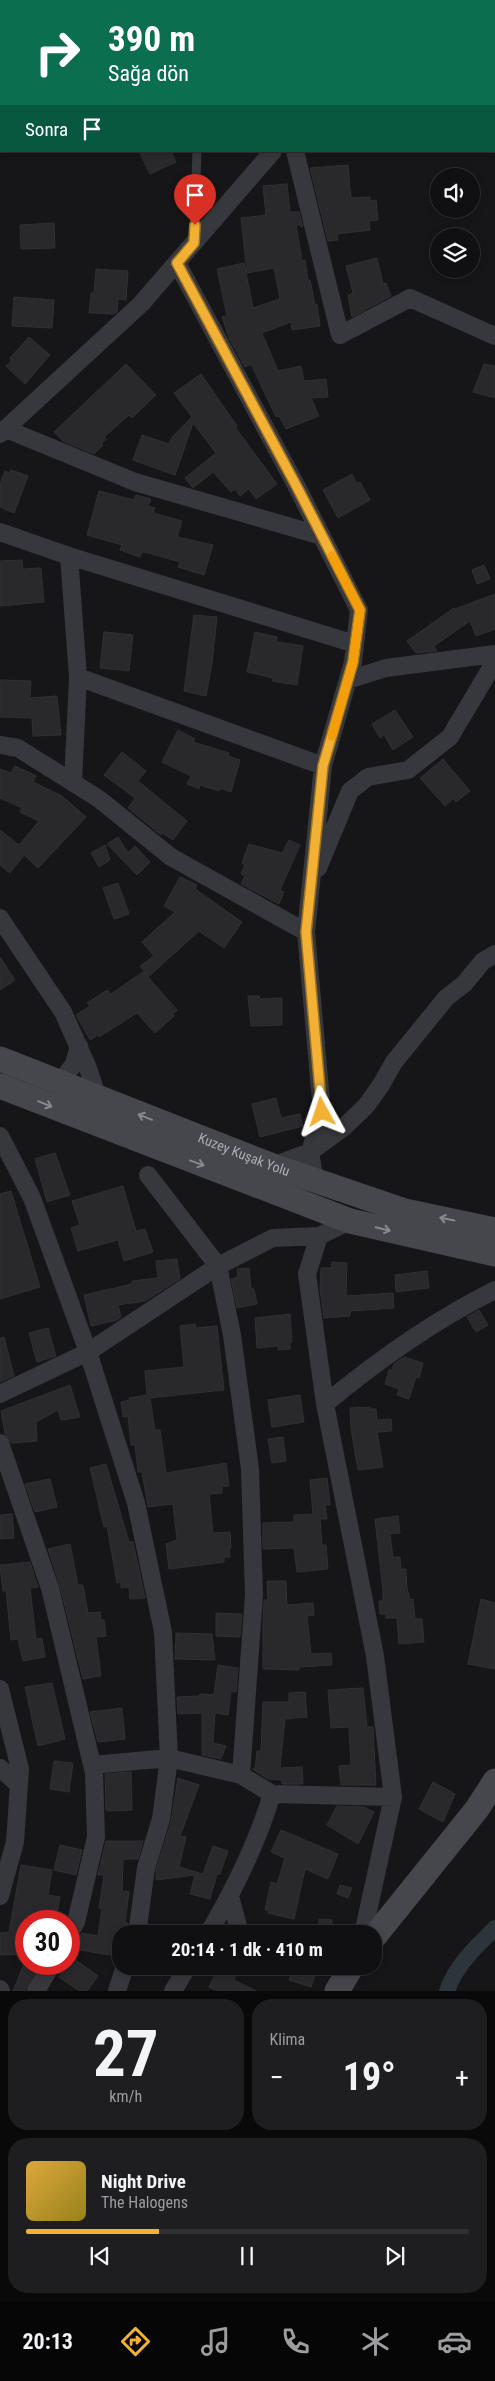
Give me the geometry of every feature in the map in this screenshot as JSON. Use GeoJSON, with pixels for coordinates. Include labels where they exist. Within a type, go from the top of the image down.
{"type":"FeatureCollection","features":[{"type":"Feature","properties":{"kind":"main road","name":"Kuzey Kuşak Yolu"},"geometry":{"type":"LineString","coordinates":[[0,1059],[315,1181],[405,1211],[495,1230]]}},
{"type":"Feature","properties":{"kind":"main road","name":"Kuzey Kuşak Yolu"},"geometry":{"type":"LineString","coordinates":[[0,1086],[350,1221],[495,1254]]}},
{"type":"Feature","properties":{"kind":"main road"},"geometry":{"type":"LineString","coordinates":[[382,1927],[477,1809],[495,1782]]}},
{"type":"Feature","properties":{"kind":"main road"},"geometry":{"type":"LineString","coordinates":[[336,1991],[346,1975]]}},
{"type":"Feature","properties":{"kind":"street"},"geometry":{"type":"LineString","coordinates":[[272,152],[141,304],[3,432],[136,482],[322,536]]}},
{"type":"Feature","properties":{"kind":"street"},"geometry":{"type":"LineString","coordinates":[[295,152],[340,335],[410,298],[495,336]]}},
{"type":"Feature","properties":{"kind":"street"},"geometry":{"type":"LineString","coordinates":[[177,263],[360,610],[348,680],[323,766],[306,932],[322,1112],[310,1152],[315,1181]]}},
{"type":"Feature","properties":{"kind":"street"},"geometry":{"type":"LineString","coordinates":[[0,532],[69,556],[355,644]]}},
{"type":"Feature","properties":{"kind":"street"},"geometry":{"type":"LineString","coordinates":[[69,556],[78,677],[73,783]]}},
{"type":"Feature","properties":{"kind":"street"},"geometry":{"type":"LineString","coordinates":[[348,680],[386,668],[495,654]]}},
{"type":"Feature","properties":{"kind":"street"},"geometry":{"type":"LineString","coordinates":[[311,884],[350,791],[368,777],[408,770],[450,737],[495,661]]}},
{"type":"Feature","properties":{"kind":"street"},"geometry":{"type":"LineString","coordinates":[[78,677],[323,766]]}},
{"type":"Feature","properties":{"kind":"street"},"geometry":{"type":"LineString","coordinates":[[0,746],[18,748],[99,800],[171,857],[306,932]]}},
{"type":"Feature","properties":{"kind":"street"},"geometry":{"type":"LineString","coordinates":[[0,918],[64,1012],[88,1068],[98,1098]]}},
{"type":"Feature","properties":{"kind":"street"},"geometry":{"type":"LineString","coordinates":[[273,1166],[310,1152],[343,1128],[366,1106],[382,1085],[394,1062],[446,998],[464,984],[483,961],[495,954]]}},
{"type":"Feature","properties":{"kind":"street"},"geometry":{"type":"LineString","coordinates":[[60,1083],[74,1064],[79,1046]]}},
{"type":"Feature","properties":{"kind":"street"},"geometry":{"type":"LineString","coordinates":[[0,1136],[32,1198],[88,1352],[136,1502],[164,1632],[169,1758],[161,1819],[146,1868],[138,1925]]}},
{"type":"Feature","properties":{"kind":"street"},"geometry":{"type":"LineString","coordinates":[[148,1175],[218,1266],[232,1336],[250,1469],[254,1595],[242,1775]]}},
{"type":"Feature","properties":{"kind":"street"},"geometry":{"type":"LineString","coordinates":[[0,1394],[88,1352],[218,1266],[273,1238],[319,1236],[350,1221]]}},
{"type":"Feature","properties":{"kind":"street"},"geometry":{"type":"LineString","coordinates":[[319,1236],[306,1274],[325,1404],[375,1656],[393,1797],[365,1925]]}},
{"type":"Feature","properties":{"kind":"street"},"geometry":{"type":"LineString","coordinates":[[325,1404],[376,1362],[468,1304],[495,1290]]}},
{"type":"Feature","properties":{"kind":"street"},"geometry":{"type":"LineString","coordinates":[[0,1443],[50,1588],[92,1765],[96,1837],[79,1910]]}},
{"type":"Feature","properties":{"kind":"street"},"geometry":{"type":"LineString","coordinates":[[0,1689],[20,1769],[16,1842],[0,1896]]}},
{"type":"Feature","properties":{"kind":"street"},"geometry":{"type":"LineString","coordinates":[[15,1747],[1,1769],[19,1785]]}},
{"type":"Feature","properties":{"kind":"street"},"geometry":{"type":"LineString","coordinates":[[92,1765],[169,1758],[242,1775],[272,1794],[393,1797]]}},
{"type":"Feature","properties":{"kind":"street"},"geometry":{"type":"LineString","coordinates":[[213,1925],[230,1896],[263,1824],[272,1794]]}},
{"type":"Feature","properties":{"kind":"street"},"geometry":{"type":"LineString","coordinates":[[230,1896],[238,1925]]}},
{"type":"Feature","properties":{"kind":"street"},"geometry":{"type":"LineString","coordinates":[[36,1991],[45,1975]]}},
{"type":"Feature","properties":{"kind":"street"},"geometry":{"type":"LineString","coordinates":[[117,1991],[122,1975]]}},
{"type":"Feature","properties":{"kind":"street"},"geometry":{"type":"LineString","coordinates":[[173,1991],[183,1975]]}},
{"type":"Feature","properties":{"kind":"lane"},"geometry":{"type":"LineString","coordinates":[[194,243],[197,152]]}},
{"type":"Feature","properties":{"kind":"building"},"geometry":{"type":"Polygon","coordinates":[[[139,152],[171,152],[176,162],[150,174],[139,152]]]}},
{"type":"Feature","properties":{"kind":"building"},"geometry":{"type":"Polygon","coordinates":[[[348,165],[351,198],[370,197],[370,201],[376,200],[378,220],[369,221],[370,230],[337,234],[338,240],[328,241],[310,168],[348,165]]]}},
{"type":"Feature","properties":{"kind":"building"},"geometry":{"type":"Polygon","coordinates":[[[287,184],[290,212],[299,212],[303,227],[296,224],[302,261],[305,260],[308,280],[310,280],[315,305],[317,304],[320,326],[292,330],[291,322],[262,333],[278,371],[301,366],[304,381],[326,379],[328,397],[311,398],[319,416],[286,429],[279,416],[276,417],[251,364],[245,367],[229,338],[222,317],[227,316],[217,269],[244,263],[253,308],[280,299],[274,268],[247,273],[241,218],[266,215],[263,186],[287,184]]]}},
{"type":"Feature","properties":{"kind":"building"},"geometry":{"type":"Polygon","coordinates":[[[54,223],[55,248],[21,249],[20,225],[54,223]]]}},
{"type":"Feature","properties":{"kind":"building"},"geometry":{"type":"Polygon","coordinates":[[[377,258],[383,284],[386,283],[391,296],[352,317],[348,295],[353,293],[346,266],[377,258]]]}},
{"type":"Feature","properties":{"kind":"building"},"geometry":{"type":"Polygon","coordinates":[[[96,269],[128,271],[126,300],[118,299],[117,312],[114,314],[89,313],[91,293],[94,293],[96,269]]]}},
{"type":"Feature","properties":{"kind":"building"},"geometry":{"type":"Polygon","coordinates":[[[14,297],[54,300],[52,328],[12,326],[14,297]]]}},
{"type":"Feature","properties":{"kind":"building"},"geometry":{"type":"Polygon","coordinates":[[[29,337],[50,355],[25,384],[6,366],[11,362],[10,358],[29,337]]]}},
{"type":"Feature","properties":{"kind":"building"},"geometry":{"type":"Polygon","coordinates":[[[126,364],[156,395],[132,418],[129,415],[104,437],[106,439],[101,444],[103,445],[94,454],[63,441],[54,432],[126,364]]]}},
{"type":"Feature","properties":{"kind":"building"},"geometry":{"type":"Polygon","coordinates":[[[484,364],[495,366],[495,398],[473,392],[484,364]]]}},
{"type":"Feature","properties":{"kind":"building"},"geometry":{"type":"Polygon","coordinates":[[[201,374],[237,426],[235,427],[277,484],[256,499],[249,489],[240,496],[235,489],[231,492],[213,472],[193,488],[185,478],[216,453],[193,423],[175,475],[133,460],[142,435],[169,444],[172,437],[192,417],[174,393],[201,374]]]}},
{"type":"Feature","properties":{"kind":"building"},"geometry":{"type":"Polygon","coordinates":[[[11,470],[28,476],[14,513],[0,507],[0,484],[5,471],[9,473],[11,470]]]}},
{"type":"Feature","properties":{"kind":"building"},"geometry":{"type":"Polygon","coordinates":[[[352,474],[357,484],[360,482],[370,500],[338,518],[323,490],[352,474]]]}},
{"type":"Feature","properties":{"kind":"building"},"geometry":{"type":"Polygon","coordinates":[[[99,491],[134,500],[136,495],[151,499],[148,506],[155,508],[153,513],[182,521],[177,537],[213,545],[204,575],[178,567],[180,562],[145,552],[142,552],[140,557],[120,550],[122,545],[87,535],[99,491]]]}},
{"type":"Feature","properties":{"kind":"building"},"geometry":{"type":"Polygon","coordinates":[[[22,560],[23,569],[41,568],[44,602],[0,606],[0,561],[22,560]]]}},
{"type":"Feature","properties":{"kind":"building"},"geometry":{"type":"Polygon","coordinates":[[[484,565],[490,579],[477,584],[472,570],[484,565]]]}},
{"type":"Feature","properties":{"kind":"building"},"geometry":{"type":"Polygon","coordinates":[[[495,594],[495,629],[476,636],[470,621],[434,646],[437,651],[416,653],[407,641],[454,608],[495,594]]]}},
{"type":"Feature","properties":{"kind":"building"},"geometry":{"type":"Polygon","coordinates":[[[194,615],[217,617],[206,696],[184,691],[194,615]]]}},
{"type":"Feature","properties":{"kind":"building"},"geometry":{"type":"Polygon","coordinates":[[[104,632],[133,635],[129,671],[100,668],[104,632]]]}},
{"type":"Feature","properties":{"kind":"building"},"geometry":{"type":"Polygon","coordinates":[[[255,632],[277,637],[276,642],[303,646],[297,685],[272,681],[273,678],[247,672],[255,632]]]}},
{"type":"Feature","properties":{"kind":"building"},"geometry":{"type":"Polygon","coordinates":[[[0,680],[31,681],[30,698],[57,696],[61,735],[33,736],[32,718],[0,717],[0,680]]]}},
{"type":"Feature","properties":{"kind":"building"},"geometry":{"type":"Polygon","coordinates":[[[395,710],[413,737],[393,750],[384,735],[380,738],[372,724],[395,710]]]}},
{"type":"Feature","properties":{"kind":"building"},"geometry":{"type":"Polygon","coordinates":[[[178,730],[195,739],[193,742],[229,753],[228,756],[240,760],[231,792],[220,788],[219,791],[200,785],[199,789],[187,784],[191,776],[162,762],[178,730]]]}},
{"type":"Feature","properties":{"kind":"building"},"geometry":{"type":"Polygon","coordinates":[[[122,752],[146,771],[138,781],[187,821],[173,840],[162,833],[161,835],[128,808],[135,798],[104,775],[122,752]]]}},
{"type":"Feature","properties":{"kind":"building"},"geometry":{"type":"Polygon","coordinates":[[[443,759],[470,791],[456,802],[453,799],[445,806],[420,778],[443,759]]]}},
{"type":"Feature","properties":{"kind":"building"},"geometry":{"type":"Polygon","coordinates":[[[15,766],[36,776],[33,782],[62,796],[86,817],[38,868],[24,855],[10,873],[0,865],[0,830],[19,845],[39,821],[20,812],[22,808],[0,798],[0,769],[11,773],[15,766]]]}},
{"type":"Feature","properties":{"kind":"building"},"geometry":{"type":"Polygon","coordinates":[[[118,837],[128,853],[135,846],[150,862],[137,875],[107,844],[118,837]]]}},
{"type":"Feature","properties":{"kind":"building"},"geometry":{"type":"Polygon","coordinates":[[[289,840],[300,845],[280,890],[284,892],[279,904],[241,884],[245,876],[241,874],[245,865],[242,863],[249,844],[282,853],[289,840]]]}},
{"type":"Feature","properties":{"kind":"building"},"geometry":{"type":"Polygon","coordinates":[[[105,845],[110,860],[99,867],[91,853],[105,845]]]}},
{"type":"Feature","properties":{"kind":"building"},"geometry":{"type":"Polygon","coordinates":[[[180,877],[197,885],[195,889],[242,922],[224,948],[199,931],[148,977],[140,966],[154,956],[142,942],[175,912],[164,906],[180,877]]]}},
{"type":"Feature","properties":{"kind":"building"},"geometry":{"type":"Polygon","coordinates":[[[118,883],[129,914],[114,919],[103,888],[118,883]]]}},
{"type":"Feature","properties":{"kind":"building"},"geometry":{"type":"Polygon","coordinates":[[[0,957],[15,980],[0,990],[0,957]]]}},
{"type":"Feature","properties":{"kind":"building"},"geometry":{"type":"Polygon","coordinates":[[[143,972],[177,1010],[173,1014],[174,1016],[155,1033],[137,1013],[99,1037],[98,1035],[90,1040],[76,1015],[90,1006],[87,1003],[107,990],[111,994],[143,972]]]}},
{"type":"Feature","properties":{"kind":"building"},"geometry":{"type":"Polygon","coordinates":[[[248,996],[259,996],[260,999],[282,998],[282,1025],[251,1026],[248,996]]]}},
{"type":"Feature","properties":{"kind":"building"},"geometry":{"type":"Polygon","coordinates":[[[276,1098],[281,1118],[300,1114],[303,1126],[260,1137],[252,1104],[276,1098]]]}},
{"type":"Feature","properties":{"kind":"building"},"geometry":{"type":"Polygon","coordinates":[[[55,1153],[70,1195],[47,1202],[35,1159],[55,1153]]]}},
{"type":"Feature","properties":{"kind":"building"},"geometry":{"type":"Polygon","coordinates":[[[123,1186],[136,1231],[145,1229],[153,1252],[124,1261],[118,1240],[78,1251],[71,1228],[80,1225],[72,1201],[123,1186]]]}},
{"type":"Feature","properties":{"kind":"building"},"geometry":{"type":"Polygon","coordinates":[[[11,1191],[40,1287],[0,1299],[0,1194],[11,1191]]]}},
{"type":"Feature","properties":{"kind":"building"},"geometry":{"type":"Polygon","coordinates":[[[177,1259],[180,1279],[145,1301],[118,1305],[121,1317],[117,1320],[91,1326],[84,1295],[132,1284],[132,1281],[158,1278],[156,1261],[177,1259]]]}},
{"type":"Feature","properties":{"kind":"building"},"geometry":{"type":"Polygon","coordinates":[[[332,1262],[347,1263],[346,1296],[393,1293],[394,1308],[350,1311],[350,1316],[324,1318],[320,1289],[321,1268],[331,1268],[332,1262]]]}},
{"type":"Feature","properties":{"kind":"building"},"geometry":{"type":"Polygon","coordinates":[[[249,1268],[251,1289],[254,1289],[257,1304],[237,1308],[231,1279],[238,1277],[237,1269],[249,1268]]]}},
{"type":"Feature","properties":{"kind":"building"},"geometry":{"type":"Polygon","coordinates":[[[427,1271],[429,1288],[396,1292],[395,1275],[427,1271]]]}},
{"type":"Feature","properties":{"kind":"building"},"geometry":{"type":"Polygon","coordinates":[[[479,1310],[488,1325],[476,1332],[467,1317],[479,1310]]]}},
{"type":"Feature","properties":{"kind":"building"},"geometry":{"type":"Polygon","coordinates":[[[290,1314],[292,1342],[290,1342],[290,1349],[278,1350],[278,1346],[257,1348],[255,1318],[290,1314]]]}},
{"type":"Feature","properties":{"kind":"building"},"geometry":{"type":"Polygon","coordinates":[[[195,1324],[196,1328],[217,1326],[224,1390],[150,1398],[155,1430],[160,1430],[166,1473],[226,1463],[229,1486],[222,1486],[222,1493],[209,1494],[213,1533],[230,1532],[231,1548],[229,1548],[230,1557],[224,1557],[224,1562],[169,1569],[166,1544],[177,1540],[173,1504],[148,1507],[142,1472],[138,1472],[135,1445],[131,1445],[128,1416],[123,1417],[121,1402],[130,1400],[129,1398],[147,1395],[145,1371],[184,1367],[180,1326],[195,1324]]]}},
{"type":"Feature","properties":{"kind":"building"},"geometry":{"type":"Polygon","coordinates":[[[48,1328],[56,1356],[37,1362],[29,1333],[48,1328]]]}},
{"type":"Feature","properties":{"kind":"building"},"geometry":{"type":"Polygon","coordinates":[[[4,1337],[14,1376],[0,1382],[0,1338],[4,1337]]]}},
{"type":"Feature","properties":{"kind":"building"},"geometry":{"type":"Polygon","coordinates":[[[404,1357],[423,1363],[419,1378],[416,1377],[409,1399],[397,1395],[399,1389],[385,1384],[389,1370],[392,1370],[394,1364],[404,1357]]]}},
{"type":"Feature","properties":{"kind":"building"},"geometry":{"type":"Polygon","coordinates":[[[70,1385],[80,1417],[61,1420],[58,1410],[36,1422],[37,1441],[11,1443],[5,1434],[1,1411],[70,1385]]]}},
{"type":"Feature","properties":{"kind":"building"},"geometry":{"type":"Polygon","coordinates":[[[300,1395],[304,1422],[272,1427],[268,1400],[300,1395]]]}},
{"type":"Feature","properties":{"kind":"building"},"geometry":{"type":"Polygon","coordinates":[[[370,1407],[371,1409],[376,1409],[377,1420],[391,1419],[392,1431],[377,1432],[383,1467],[358,1470],[351,1429],[350,1408],[370,1407]]]}},
{"type":"Feature","properties":{"kind":"building"},"geometry":{"type":"Polygon","coordinates":[[[283,1437],[286,1461],[272,1463],[268,1439],[283,1437]]]}},
{"type":"Feature","properties":{"kind":"building"},"geometry":{"type":"Polygon","coordinates":[[[106,1464],[129,1542],[133,1542],[145,1598],[130,1599],[129,1587],[121,1588],[121,1582],[117,1583],[107,1526],[104,1527],[90,1468],[106,1464]]]}},
{"type":"Feature","properties":{"kind":"building"},"geometry":{"type":"Polygon","coordinates":[[[327,1478],[330,1505],[325,1505],[327,1519],[320,1519],[322,1545],[326,1545],[328,1569],[297,1572],[294,1548],[263,1549],[263,1523],[294,1522],[294,1515],[313,1514],[310,1480],[327,1478]]]}},
{"type":"Feature","properties":{"kind":"building"},"geometry":{"type":"Polygon","coordinates":[[[50,1479],[57,1507],[35,1512],[25,1484],[50,1479]]]}},
{"type":"Feature","properties":{"kind":"building"},"geometry":{"type":"Polygon","coordinates":[[[12,1514],[14,1538],[0,1539],[0,1515],[12,1514]]]}},
{"type":"Feature","properties":{"kind":"building"},"geometry":{"type":"Polygon","coordinates":[[[398,1516],[400,1533],[390,1534],[393,1557],[400,1557],[401,1569],[406,1569],[407,1588],[410,1600],[413,1599],[415,1619],[422,1619],[424,1642],[399,1644],[397,1618],[386,1618],[386,1614],[380,1614],[379,1601],[383,1601],[383,1591],[375,1519],[398,1516]]]}},
{"type":"Feature","properties":{"kind":"building"},"geometry":{"type":"Polygon","coordinates":[[[70,1544],[78,1585],[83,1585],[88,1613],[100,1612],[101,1620],[104,1620],[106,1636],[96,1637],[101,1676],[83,1679],[60,1586],[48,1549],[70,1544]]]}},
{"type":"Feature","properties":{"kind":"building"},"geometry":{"type":"Polygon","coordinates":[[[30,1562],[38,1587],[30,1588],[36,1639],[42,1638],[45,1657],[23,1661],[18,1639],[11,1640],[6,1591],[3,1591],[0,1565],[30,1562]]]}},
{"type":"Feature","properties":{"kind":"building"},"geometry":{"type":"Polygon","coordinates":[[[267,1581],[286,1581],[287,1605],[313,1603],[314,1615],[307,1616],[311,1654],[331,1653],[332,1665],[299,1667],[299,1670],[263,1669],[264,1600],[268,1600],[267,1581]]]}},
{"type":"Feature","properties":{"kind":"building"},"geometry":{"type":"Polygon","coordinates":[[[481,1599],[495,1603],[495,1669],[468,1664],[481,1599]]]}},
{"type":"Feature","properties":{"kind":"building"},"geometry":{"type":"Polygon","coordinates":[[[216,1613],[242,1614],[240,1637],[216,1636],[216,1613]]]}},
{"type":"Feature","properties":{"kind":"building"},"geometry":{"type":"Polygon","coordinates":[[[176,1633],[212,1634],[215,1660],[175,1659],[176,1633]]]}},
{"type":"Feature","properties":{"kind":"building"},"geometry":{"type":"Polygon","coordinates":[[[218,1665],[238,1668],[236,1692],[231,1691],[228,1715],[215,1713],[213,1743],[226,1746],[221,1759],[202,1755],[202,1713],[178,1714],[177,1697],[199,1696],[200,1694],[214,1695],[218,1665]]]}},
{"type":"Feature","properties":{"kind":"building"},"geometry":{"type":"Polygon","coordinates":[[[52,1683],[65,1739],[38,1746],[25,1687],[52,1683]]]}},
{"type":"Feature","properties":{"kind":"building"},"geometry":{"type":"Polygon","coordinates":[[[363,1688],[367,1727],[373,1727],[376,1785],[341,1785],[339,1766],[351,1765],[349,1727],[331,1728],[328,1690],[363,1688]]]}},
{"type":"Feature","properties":{"kind":"building"},"geometry":{"type":"Polygon","coordinates":[[[305,1692],[307,1717],[285,1719],[280,1768],[302,1767],[303,1784],[282,1784],[282,1780],[268,1779],[252,1769],[255,1769],[257,1751],[261,1751],[263,1702],[289,1702],[289,1693],[305,1692]]]}},
{"type":"Feature","properties":{"kind":"building"},"geometry":{"type":"Polygon","coordinates":[[[122,1708],[125,1739],[98,1742],[90,1712],[122,1708]]]}},
{"type":"Feature","properties":{"kind":"building"},"geometry":{"type":"Polygon","coordinates":[[[54,1761],[73,1763],[69,1792],[50,1789],[54,1761]]]}},
{"type":"Feature","properties":{"kind":"building"},"geometry":{"type":"Polygon","coordinates":[[[131,1772],[132,1810],[106,1811],[105,1774],[131,1772]]]}},
{"type":"Feature","properties":{"kind":"building"},"geometry":{"type":"Polygon","coordinates":[[[178,1778],[199,1785],[180,1836],[186,1837],[179,1867],[203,1874],[213,1846],[228,1851],[220,1874],[217,1874],[210,1899],[190,1894],[195,1875],[156,1880],[156,1870],[171,1822],[178,1778]]]}},
{"type":"Feature","properties":{"kind":"building"},"geometry":{"type":"Polygon","coordinates":[[[433,1782],[455,1794],[443,1822],[419,1809],[433,1782]]]}},
{"type":"Feature","properties":{"kind":"building"},"geometry":{"type":"Polygon","coordinates":[[[337,1806],[364,1807],[374,1812],[358,1844],[327,1825],[337,1806]]]}},
{"type":"Feature","properties":{"kind":"building"},"geometry":{"type":"Polygon","coordinates":[[[281,1830],[338,1854],[328,1879],[305,1869],[294,1919],[268,1913],[269,1911],[265,1910],[271,1882],[277,1884],[285,1858],[271,1852],[281,1830]]]}},
{"type":"Feature","properties":{"kind":"building"},"geometry":{"type":"Polygon","coordinates":[[[106,1841],[143,1841],[138,1859],[123,1859],[122,1891],[129,1892],[125,1923],[128,1923],[128,1925],[112,1925],[112,1955],[80,1950],[80,1936],[82,1933],[98,1936],[102,1909],[99,1908],[104,1875],[98,1875],[106,1841]]]}},
{"type":"Feature","properties":{"kind":"building"},"geometry":{"type":"Polygon","coordinates":[[[60,1845],[82,1850],[76,1875],[54,1870],[60,1845]]]}},
{"type":"Feature","properties":{"kind":"building"},"geometry":{"type":"Polygon","coordinates":[[[21,1865],[52,1870],[48,1895],[60,1897],[58,1910],[15,1910],[15,1954],[0,1955],[0,1933],[9,1932],[21,1865]]]}},
{"type":"Feature","properties":{"kind":"building"},"geometry":{"type":"Polygon","coordinates":[[[340,1885],[352,1888],[348,1898],[337,1894],[340,1885]]]}},
{"type":"Feature","properties":{"kind":"building"},"geometry":{"type":"Polygon","coordinates":[[[319,1919],[332,1920],[332,1925],[319,1925],[319,1919]]]}},
{"type":"Feature","properties":{"kind":"building"},"geometry":{"type":"Polygon","coordinates":[[[80,1963],[98,1976],[87,1991],[79,1991],[59,1977],[60,1975],[80,1975],[80,1963]]]}},
{"type":"Feature","properties":{"kind":"building"},"geometry":{"type":"Polygon","coordinates":[[[20,1975],[34,1975],[25,1991],[13,1991],[20,1975]]]}},
{"type":"Feature","properties":{"kind":"building"},"geometry":{"type":"Polygon","coordinates":[[[215,1975],[236,1975],[234,1980],[256,1991],[217,1991],[209,1987],[215,1975]]]}},
{"type":"Feature","properties":{"kind":"building"},"geometry":{"type":"Polygon","coordinates":[[[291,1975],[315,1975],[311,1987],[289,1980],[291,1975]]]}},
{"type":"Feature","properties":{"kind":"waterway"},"geometry":{"type":"LineString","coordinates":[[447,1991],[461,1965],[495,1928]]}},
{"type":"Feature","properties":{"kind":"slow traffic"},"geometry":{"type":"LineString","coordinates":[[332,556],[360,610],[353,662],[332,736]]}},
{"type":"Feature","properties":{"kind":"route"},"geometry":{"type":"LineString","coordinates":[[195,225],[194,243],[177,263],[297,487],[360,610],[353,662],[323,766],[306,932],[322,1112]]}}]}
